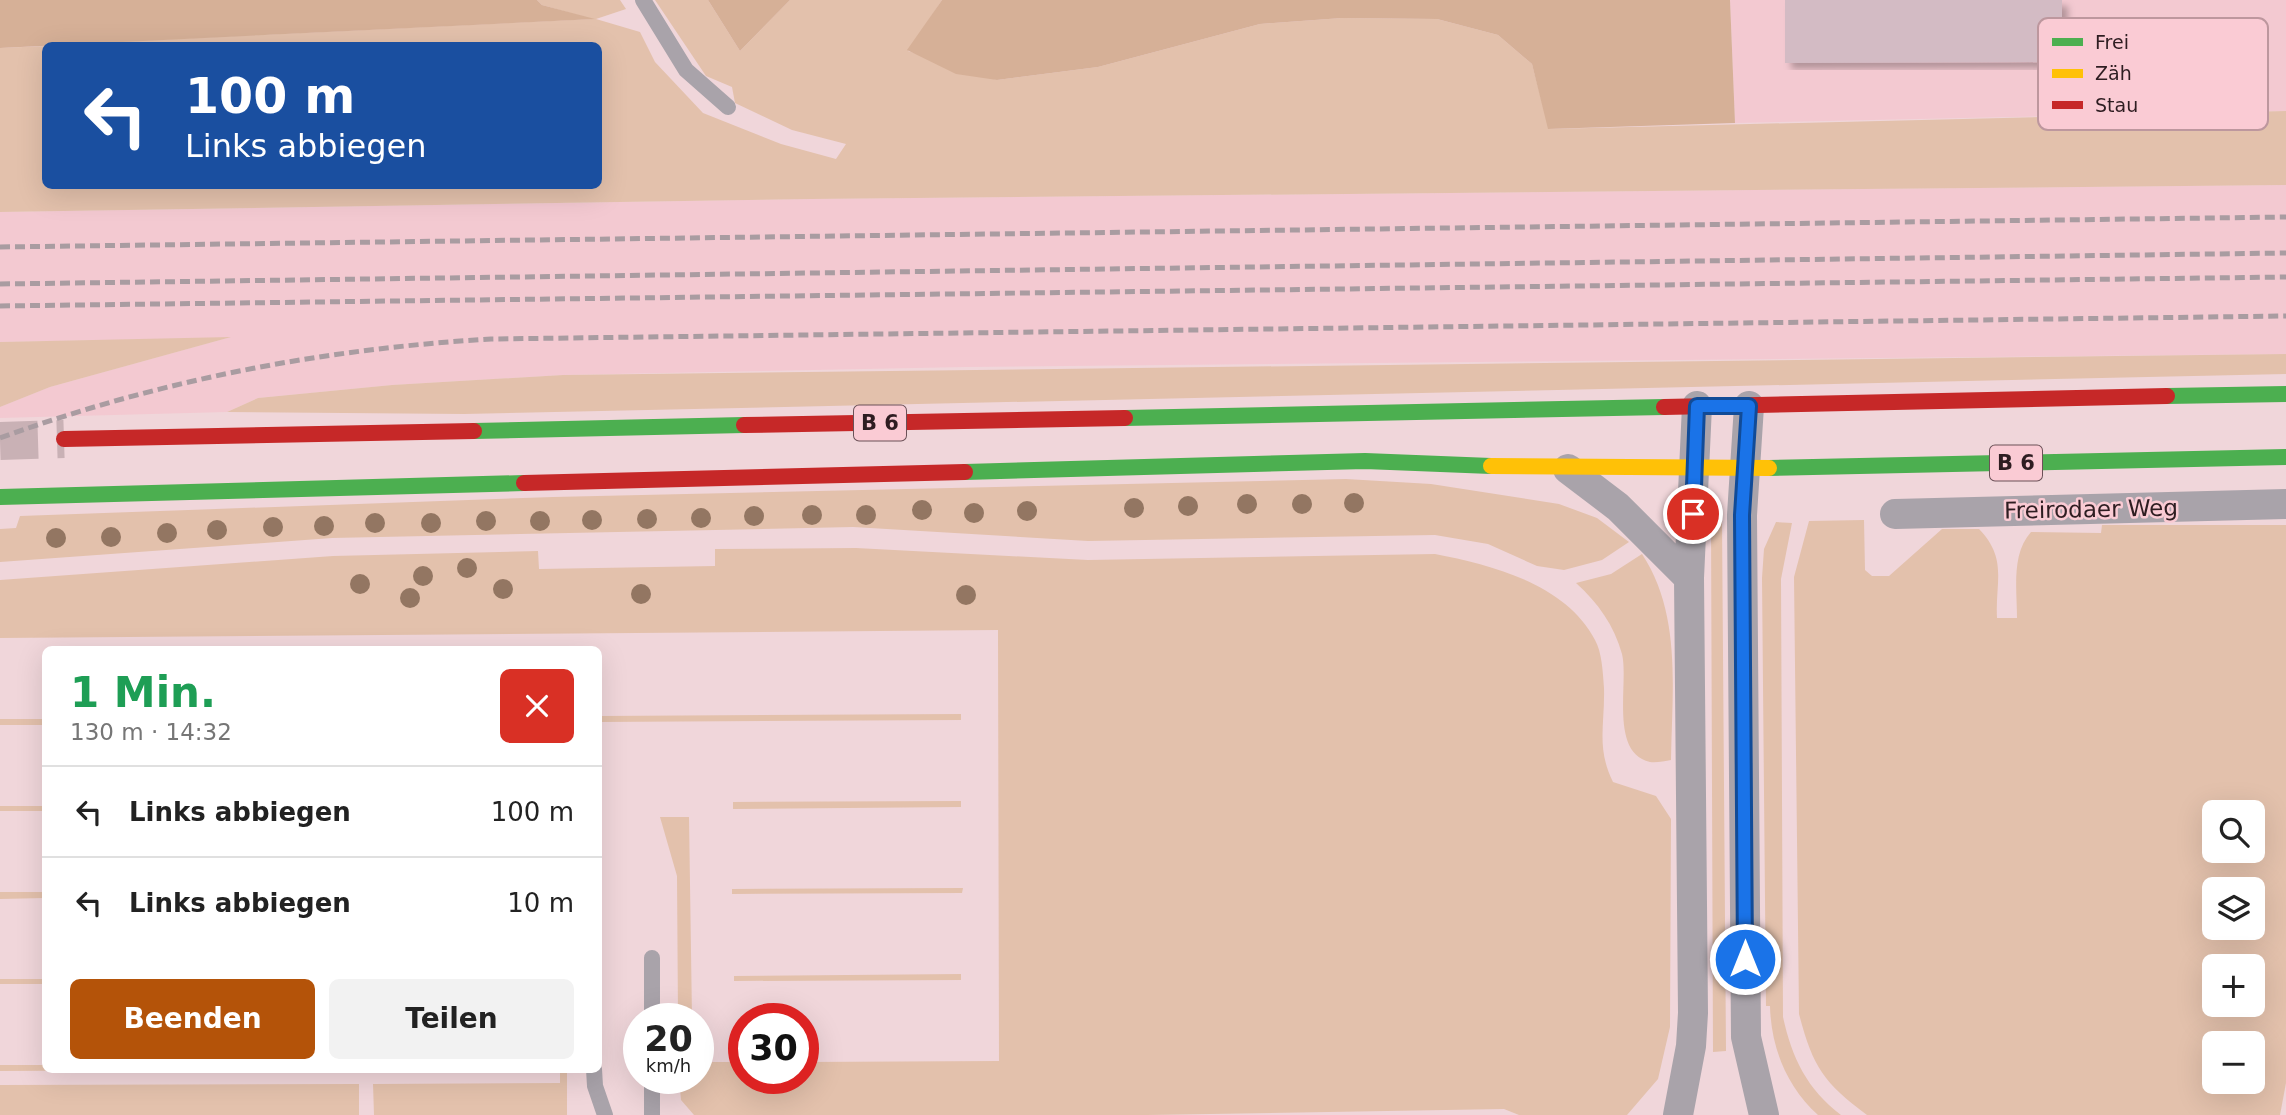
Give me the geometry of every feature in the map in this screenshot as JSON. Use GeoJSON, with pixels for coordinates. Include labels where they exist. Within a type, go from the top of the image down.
{"type":"FeatureCollection","features":[{"type":"Feature","properties":{"kind":"main road","name":"B 6"},"geometry":{"type":"LineString","coordinates":[[64,439],[2286,394]]}},
{"type":"Feature","properties":{"kind":"main road","name":"B 6"},"geometry":{"type":"LineString","coordinates":[[0,497],[1365,461],[1567,469],[1746,470],[2286,457]]}},
{"type":"Feature","properties":{"kind":"street"},"geometry":{"type":"LineString","coordinates":[[1678,1115],[1691,1046],[1693,1013],[1689,578],[1697,406]]}},
{"type":"Feature","properties":{"kind":"street"},"geometry":{"type":"LineString","coordinates":[[1749,406],[1742,515],[1746,1038],[1764,1115]]}},
{"type":"Feature","properties":{"kind":"street"},"geometry":{"type":"LineString","coordinates":[[1567,469],[1618,507],[1689,578]]}},
{"type":"Feature","properties":{"kind":"street","name":"Freirodaer Weg"},"geometry":{"type":"LineString","coordinates":[[1895,514],[2286,504]]}},
{"type":"Feature","properties":{"kind":"lane"},"geometry":{"type":"LineString","coordinates":[[643,0],[686,69],[728,107]]}},
{"type":"Feature","properties":{"kind":"lane"},"geometry":{"type":"LineString","coordinates":[[652,958],[652,1003]]}},
{"type":"Feature","properties":{"kind":"lane"},"geometry":{"type":"LineString","coordinates":[[594,1073],[594,1086],[604,1115]]}},
{"type":"Feature","properties":{"kind":"lane"},"geometry":{"type":"LineString","coordinates":[[652,1094],[652,1115]]}},
{"type":"Feature","properties":{"kind":"shaded area"},"geometry":{"type":"Polygon","coordinates":[[[0,0],[537,0],[542,5],[595,19],[123,42],[42,42],[42,46],[0,48],[0,0]]]}},
{"type":"Feature","properties":{"kind":"shaded area"},"geometry":{"type":"Polygon","coordinates":[[[537,0],[620,0],[626,9],[596,19],[640,32],[655,62],[703,113],[781,144],[836,159],[846,144],[792,130],[735,103],[732,87],[706,76],[655,0],[708,0],[740,51],[790,0],[942,0],[908,51],[997,80],[1098,67],[1260,24],[1342,18],[1437,19],[1498,35],[1532,64],[1549,129],[2038,117],[2038,130],[2268,130],[2268,111],[2286,111],[2286,185],[811,199],[0,212],[0,48],[42,46],[42,189],[602,189],[602,42],[111,42],[592,19],[542,5],[537,0]]]}},
{"type":"Feature","properties":{"kind":"shaded area"},"geometry":{"type":"Polygon","coordinates":[[[708,0],[790,0],[740,51],[708,0]]]}},
{"type":"Feature","properties":{"kind":"shaded area"},"geometry":{"type":"Polygon","coordinates":[[[942,0],[1730,0],[1735,123],[1548,129],[1532,64],[1498,35],[1437,19],[1342,18],[1260,24],[1098,67],[997,80],[956,74],[907,50],[942,0]]]}},
{"type":"Feature","properties":{"kind":"shaded area"},"geometry":{"type":"Polygon","coordinates":[[[1730,0],[2286,0],[2286,111],[2268,111],[2268,18],[2038,18],[2038,116],[1735,123],[1730,0]]]}},
{"type":"Feature","properties":{"kind":"shaded area"},"geometry":{"type":"Polygon","coordinates":[[[2286,185],[2286,354],[966,367],[563,375],[392,385],[258,398],[227,412],[0,418],[0,407],[50,387],[227,338],[0,342],[0,212],[811,199],[2286,185]]]}},
{"type":"Feature","properties":{"kind":"shaded area"},"geometry":{"type":"Polygon","coordinates":[[[231,337],[50,387],[0,407],[0,342],[231,337]]]}},
{"type":"Feature","properties":{"kind":"shaded area"},"geometry":{"type":"Polygon","coordinates":[[[2286,354],[2286,374],[464,414],[227,412],[258,398],[392,385],[563,375],[2286,354]]]}},
{"type":"Feature","properties":{"kind":"shaded area"},"geometry":{"type":"Polygon","coordinates":[[[1346,479],[1431,484],[1559,504],[1597,518],[1629,542],[1602,560],[1564,570],[1537,566],[1488,544],[1435,535],[1088,541],[853,527],[332,538],[0,562],[0,529],[16,528],[20,516],[553,497],[1346,479]]]}},
{"type":"Feature","properties":{"kind":"shaded area"},"geometry":{"type":"Polygon","coordinates":[[[1864,520],[1865,570],[1872,576],[1889,576],[1942,529],[1979,529],[1988,540],[1997,561],[1997,618],[2017,618],[2018,561],[2020,551],[2031,532],[2101,533],[2102,525],[2286,525],[2286,1083],[2280,1115],[1867,1115],[1830,1083],[1809,1048],[1799,1014],[1794,577],[1809,521],[1864,520]]]}},
{"type":"Feature","properties":{"kind":"shaded area"},"geometry":{"type":"Polygon","coordinates":[[[1711,521],[1722,521],[1726,1051],[1713,1052],[1711,521]]]}},
{"type":"Feature","properties":{"kind":"shaded area"},"geometry":{"type":"Polygon","coordinates":[[[1776,522],[1792,523],[1781,579],[1783,1017],[1791,1046],[1803,1072],[1819,1094],[1841,1115],[1818,1115],[1789,1079],[1777,1052],[1770,1006],[1766,1006],[1762,578],[1764,549],[1776,522]]]}},
{"type":"Feature","properties":{"kind":"shaded area"},"geometry":{"type":"Polygon","coordinates":[[[856,548],[1088,560],[1435,554],[1503,571],[1547,591],[1566,604],[1582,621],[1597,645],[1604,688],[1603,747],[1613,782],[1656,796],[1671,819],[1670,1027],[1658,1079],[1627,1115],[1519,1115],[1504,1109],[1147,1115],[694,1115],[681,1100],[680,1094],[714,1094],[714,1062],[728,1062],[728,1094],[819,1094],[819,1062],[999,1061],[998,630],[0,638],[0,580],[333,556],[538,551],[539,569],[715,566],[715,549],[856,548]]]}},
{"type":"Feature","properties":{"kind":"shaded area"},"geometry":{"type":"Polygon","coordinates":[[[1642,554],[1655,577],[1664,602],[1672,654],[1671,760],[1658,762],[1650,762],[1637,756],[1629,745],[1623,715],[1624,666],[1619,643],[1604,615],[1576,583],[1611,574],[1642,554]]]}},
{"type":"Feature","properties":{"kind":"shaded area"},"geometry":{"type":"Polygon","coordinates":[[[961,714],[961,720],[602,722],[602,716],[961,714]]]}},
{"type":"Feature","properties":{"kind":"shaded area"},"geometry":{"type":"Polygon","coordinates":[[[0,719],[42,719],[42,725],[0,725],[0,719]]]}},
{"type":"Feature","properties":{"kind":"shaded area"},"geometry":{"type":"Polygon","coordinates":[[[961,801],[961,807],[733,809],[733,802],[961,801]]]}},
{"type":"Feature","properties":{"kind":"shaded area"},"geometry":{"type":"Polygon","coordinates":[[[0,806],[42,806],[42,811],[0,811],[0,806]]]}},
{"type":"Feature","properties":{"kind":"shaded area"},"geometry":{"type":"Polygon","coordinates":[[[660,817],[689,817],[692,1003],[678,1003],[677,876],[660,817]]]}},
{"type":"Feature","properties":{"kind":"shaded area"},"geometry":{"type":"Polygon","coordinates":[[[963,888],[962,893],[732,894],[732,889],[963,888]]]}},
{"type":"Feature","properties":{"kind":"shaded area"},"geometry":{"type":"Polygon","coordinates":[[[0,892],[42,892],[42,898],[0,899],[0,892]]]}},
{"type":"Feature","properties":{"kind":"shaded area"},"geometry":{"type":"Polygon","coordinates":[[[961,974],[961,980],[734,981],[734,976],[961,974]]]}},
{"type":"Feature","properties":{"kind":"shaded area"},"geometry":{"type":"Polygon","coordinates":[[[0,979],[42,979],[42,984],[0,984],[0,979]]]}},
{"type":"Feature","properties":{"kind":"shaded area"},"geometry":{"type":"Polygon","coordinates":[[[0,1065],[42,1065],[42,1071],[0,1071],[0,1065]]]}},
{"type":"Feature","properties":{"kind":"shaded area"},"geometry":{"type":"Polygon","coordinates":[[[560,1073],[567,1073],[567,1115],[374,1115],[373,1084],[560,1083],[560,1073]]]}},
{"type":"Feature","properties":{"kind":"shaded area"},"geometry":{"type":"Polygon","coordinates":[[[359,1084],[359,1115],[0,1115],[0,1085],[359,1084]]]}},
{"type":"Feature","properties":{"kind":"building"},"geometry":{"type":"Polygon","coordinates":[[[1785,0],[2062,0],[2062,18],[2038,18],[2038,62],[1785,63],[1785,0]]]}},
{"type":"Feature","properties":{"kind":"tunnel"},"geometry":{"type":"LineString","coordinates":[[0,441],[64,439]]}},
{"type":"Feature","properties":{"kind":"railway"},"geometry":{"type":"LineString","coordinates":[[0,247],[2286,217]]}},
{"type":"Feature","properties":{"kind":"railway"},"geometry":{"type":"LineString","coordinates":[[0,284],[2286,253]]}},
{"type":"Feature","properties":{"kind":"railway"},"geometry":{"type":"LineString","coordinates":[[0,306],[2286,277]]}},
{"type":"Feature","properties":{"kind":"railway"},"geometry":{"type":"LineString","coordinates":[[0,438],[120,399],[242,370],[365,351],[491,339],[2286,316]]}},
{"type":"Feature","properties":{"kind":"traffic: fast"},"geometry":{"type":"LineString","coordinates":[[2167,396],[2286,394]]}},
{"type":"Feature","properties":{"kind":"traffic: fast"},"geometry":{"type":"LineString","coordinates":[[1125,418],[1664,407]]}},
{"type":"Feature","properties":{"kind":"traffic: fast"},"geometry":{"type":"LineString","coordinates":[[474,431],[744,425]]}},
{"type":"Feature","properties":{"kind":"traffic: fast"},"geometry":{"type":"LineString","coordinates":[[1769,468],[2286,457]]}},
{"type":"Feature","properties":{"kind":"traffic: fast"},"geometry":{"type":"LineString","coordinates":[[965,472],[1365,461],[1491,466]]}},
{"type":"Feature","properties":{"kind":"traffic: fast"},"geometry":{"type":"LineString","coordinates":[[0,497],[524,483]]}},
{"type":"Feature","properties":{"kind":"traffic: slow"},"geometry":{"type":"LineString","coordinates":[[1491,466],[1769,468]]}},
{"type":"Feature","properties":{"kind":"traffic: jam"},"geometry":{"type":"LineString","coordinates":[[1664,407],[2167,396]]}},
{"type":"Feature","properties":{"kind":"traffic: jam"},"geometry":{"type":"LineString","coordinates":[[744,425],[1125,418]]}},
{"type":"Feature","properties":{"kind":"traffic: jam"},"geometry":{"type":"LineString","coordinates":[[64,439],[474,431]]}},
{"type":"Feature","properties":{"kind":"traffic: jam"},"geometry":{"type":"LineString","coordinates":[[524,483],[965,472]]}},
{"type":"Feature","properties":{"kind":"route"},"geometry":{"type":"LineString","coordinates":[[1693,514],[1697,406],[1749,406],[1742,515],[1745,959]]}}]}
